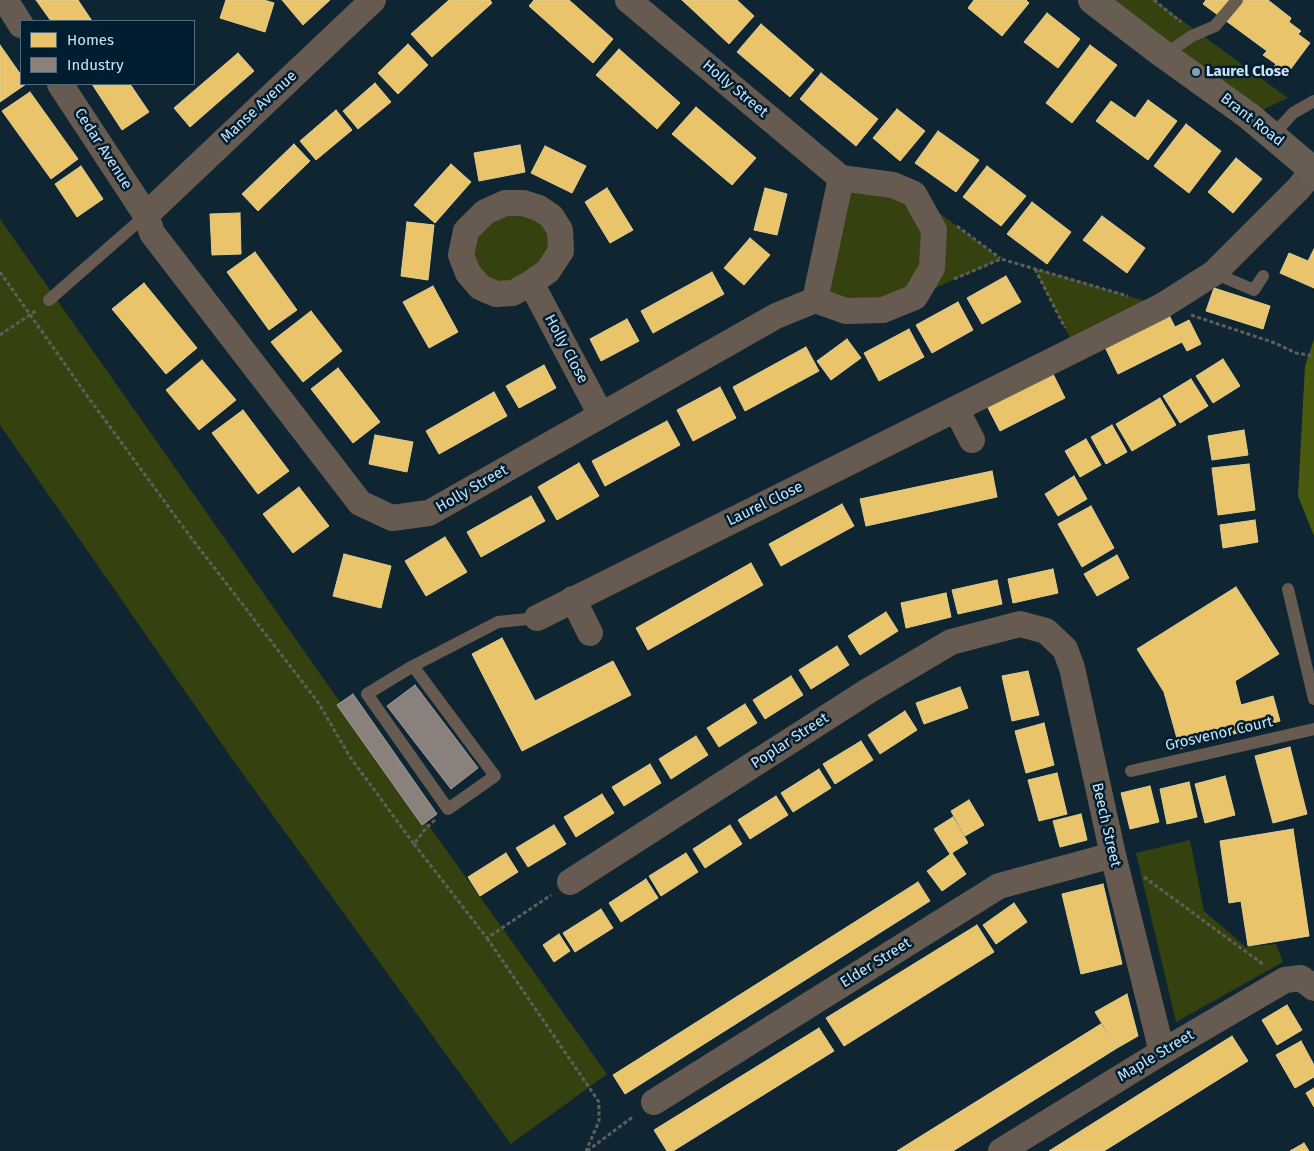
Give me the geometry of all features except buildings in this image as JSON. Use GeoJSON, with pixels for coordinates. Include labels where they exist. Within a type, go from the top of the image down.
{"type":"FeatureCollection","features":[{"type":"Feature","properties":{"kind":"street"},"geometry":{"type":"LineString","coordinates":[[5,0],[20,23]]}},
{"type":"Feature","properties":{"kind":"street","name":"Manse Avenue"},"geometry":{"type":"LineString","coordinates":[[146,215],[373,0]]}},
{"type":"Feature","properties":{"kind":"street","name":"Holly Street"},"geometry":{"type":"LineString","coordinates":[[628,0],[841,178]]}},
{"type":"Feature","properties":{"kind":"street","name":"Brant Road"},"geometry":{"type":"LineString","coordinates":[[1092,0],[1273,135],[1314,171]]}},
{"type":"Feature","properties":{"kind":"street","name":"Cedar Avenue"},"geometry":{"type":"LineString","coordinates":[[61,85],[146,215]]}},
{"type":"Feature","properties":{"kind":"street","name":"Laurel Close"},"geometry":{"type":"LineString","coordinates":[[537,618],[1162,306],[1214,273],[1314,171]]}},
{"type":"Feature","properties":{"kind":"street"},"geometry":{"type":"LineString","coordinates":[[841,178],[893,184],[914,194],[934,230],[932,268],[915,297],[882,310],[846,311],[815,300],[841,178]]}},
{"type":"Feature","properties":{"kind":"street","name":"Holly Street"},"geometry":{"type":"LineString","coordinates":[[146,215],[152,233],[360,503],[392,518],[429,513],[776,316],[815,300]]}},
{"type":"Feature","properties":{"kind":"street","name":"Holly Close"},"geometry":{"type":"LineString","coordinates":[[531,283],[601,415]]}},
{"type":"Feature","properties":{"kind":"street"},"geometry":{"type":"LineString","coordinates":[[956,409],[972,440]]}},
{"type":"Feature","properties":{"kind":"street"},"geometry":{"type":"LineString","coordinates":[[573,599],[590,633]]}},
{"type":"Feature","properties":{"kind":"street","name":"Beech Street"},"geometry":{"type":"LineString","coordinates":[[1020,624],[1046,631],[1064,649],[1072,668],[1113,855],[1162,1052]]}},
{"type":"Feature","properties":{"kind":"street","name":"Poplar Street"},"geometry":{"type":"LineString","coordinates":[[570,882],[868,691],[950,642],[1020,624]]}},
{"type":"Feature","properties":{"kind":"street","name":"Elder Street"},"geometry":{"type":"LineString","coordinates":[[654,1102],[999,886],[1113,855]]}},
{"type":"Feature","properties":{"kind":"street","name":"Maple Street"},"geometry":{"type":"LineString","coordinates":[[1001,1151],[1162,1052],[1303,979]]}},
{"type":"Feature","properties":{"kind":"lane"},"geometry":{"type":"LineString","coordinates":[[1164,55],[1192,36],[1215,26],[1237,0]]}},
{"type":"Feature","properties":{"kind":"lane"},"geometry":{"type":"LineString","coordinates":[[1273,135],[1293,113],[1314,101]]}},
{"type":"Feature","properties":{"kind":"lane"},"geometry":{"type":"LineString","coordinates":[[49,300],[146,215]]}},
{"type":"Feature","properties":{"kind":"lane"},"geometry":{"type":"LineString","coordinates":[[1214,273],[1254,290],[1264,276]]}},
{"type":"Feature","properties":{"kind":"lane"},"geometry":{"type":"LineString","coordinates":[[1288,589],[1314,699]]}},
{"type":"Feature","properties":{"kind":"lane"},"geometry":{"type":"LineString","coordinates":[[413,666],[495,776],[448,809],[367,694],[413,666],[498,622],[537,618]]}},
{"type":"Feature","properties":{"kind":"lane","name":"Grosvenor Court"},"geometry":{"type":"LineString","coordinates":[[1131,771],[1314,729]]}},
{"type":"Feature","properties":{"kind":"path"},"geometry":{"type":"LineString","coordinates":[[949,282],[1000,259],[1162,306],[1275,343],[1296,353],[1314,356]]}},
{"type":"Feature","properties":{"kind":"path"},"geometry":{"type":"LineString","coordinates":[[1034,268],[1076,349]]}},
{"type":"Feature","properties":{"kind":"path"},"geometry":{"type":"LineString","coordinates":[[0,272],[192,539],[318,702],[350,757],[487,938],[599,1102],[599,1121],[586,1151]]}},
{"type":"Feature","properties":{"kind":"path"},"geometry":{"type":"LineString","coordinates":[[0,335],[30,316]]}},
{"type":"Feature","properties":{"kind":"path"},"geometry":{"type":"LineString","coordinates":[[414,844],[426,828]]}},
{"type":"Feature","properties":{"kind":"path"},"geometry":{"type":"LineString","coordinates":[[1113,855],[1303,979]]}},
{"type":"Feature","properties":{"kind":"path"},"geometry":{"type":"LineString","coordinates":[[487,938],[570,882]]}},
{"type":"Feature","properties":{"kind":"path"},"geometry":{"type":"LineString","coordinates":[[586,1151],[654,1102]]}},
{"type":"Feature","properties":{"kind":"green space"},"geometry":{"type":"Polygon","coordinates":[[[1092,0],[1154,0],[1288,98],[1249,116],[1092,0]]]}},
{"type":"Feature","properties":{"kind":"green space"},"geometry":{"type":"Polygon","coordinates":[[[841,178],[914,194],[1001,259],[915,297],[815,300],[841,178]]]}},
{"type":"Feature","properties":{"kind":"green space"},"geometry":{"type":"Polygon","coordinates":[[[485,212],[551,216],[548,271],[480,287],[466,231],[485,212]]]}},
{"type":"Feature","properties":{"kind":"green space"},"geometry":{"type":"Polygon","coordinates":[[[0,219],[335,695],[607,1074],[511,1144],[235,763],[0,425],[0,219]]]}},
{"type":"Feature","properties":{"kind":"green space"},"geometry":{"type":"Polygon","coordinates":[[[1034,268],[1162,306],[1076,349],[1034,268]]]}},
{"type":"Feature","properties":{"kind":"green space"},"geometry":{"type":"Polygon","coordinates":[[[1314,339],[1314,536],[1298,496],[1305,366],[1314,339]]]}},
{"type":"Feature","properties":{"kind":"green space"},"geometry":{"type":"Polygon","coordinates":[[[1190,840],[1204,911],[1246,947],[1276,944],[1283,962],[1176,1022],[1136,853],[1190,840]]]}},
{"type":"Feature","properties":{"kind":"place","name":"Laurel Close"},"geometry":{"type":"Point","coordinates":[1196,72]}}]}
